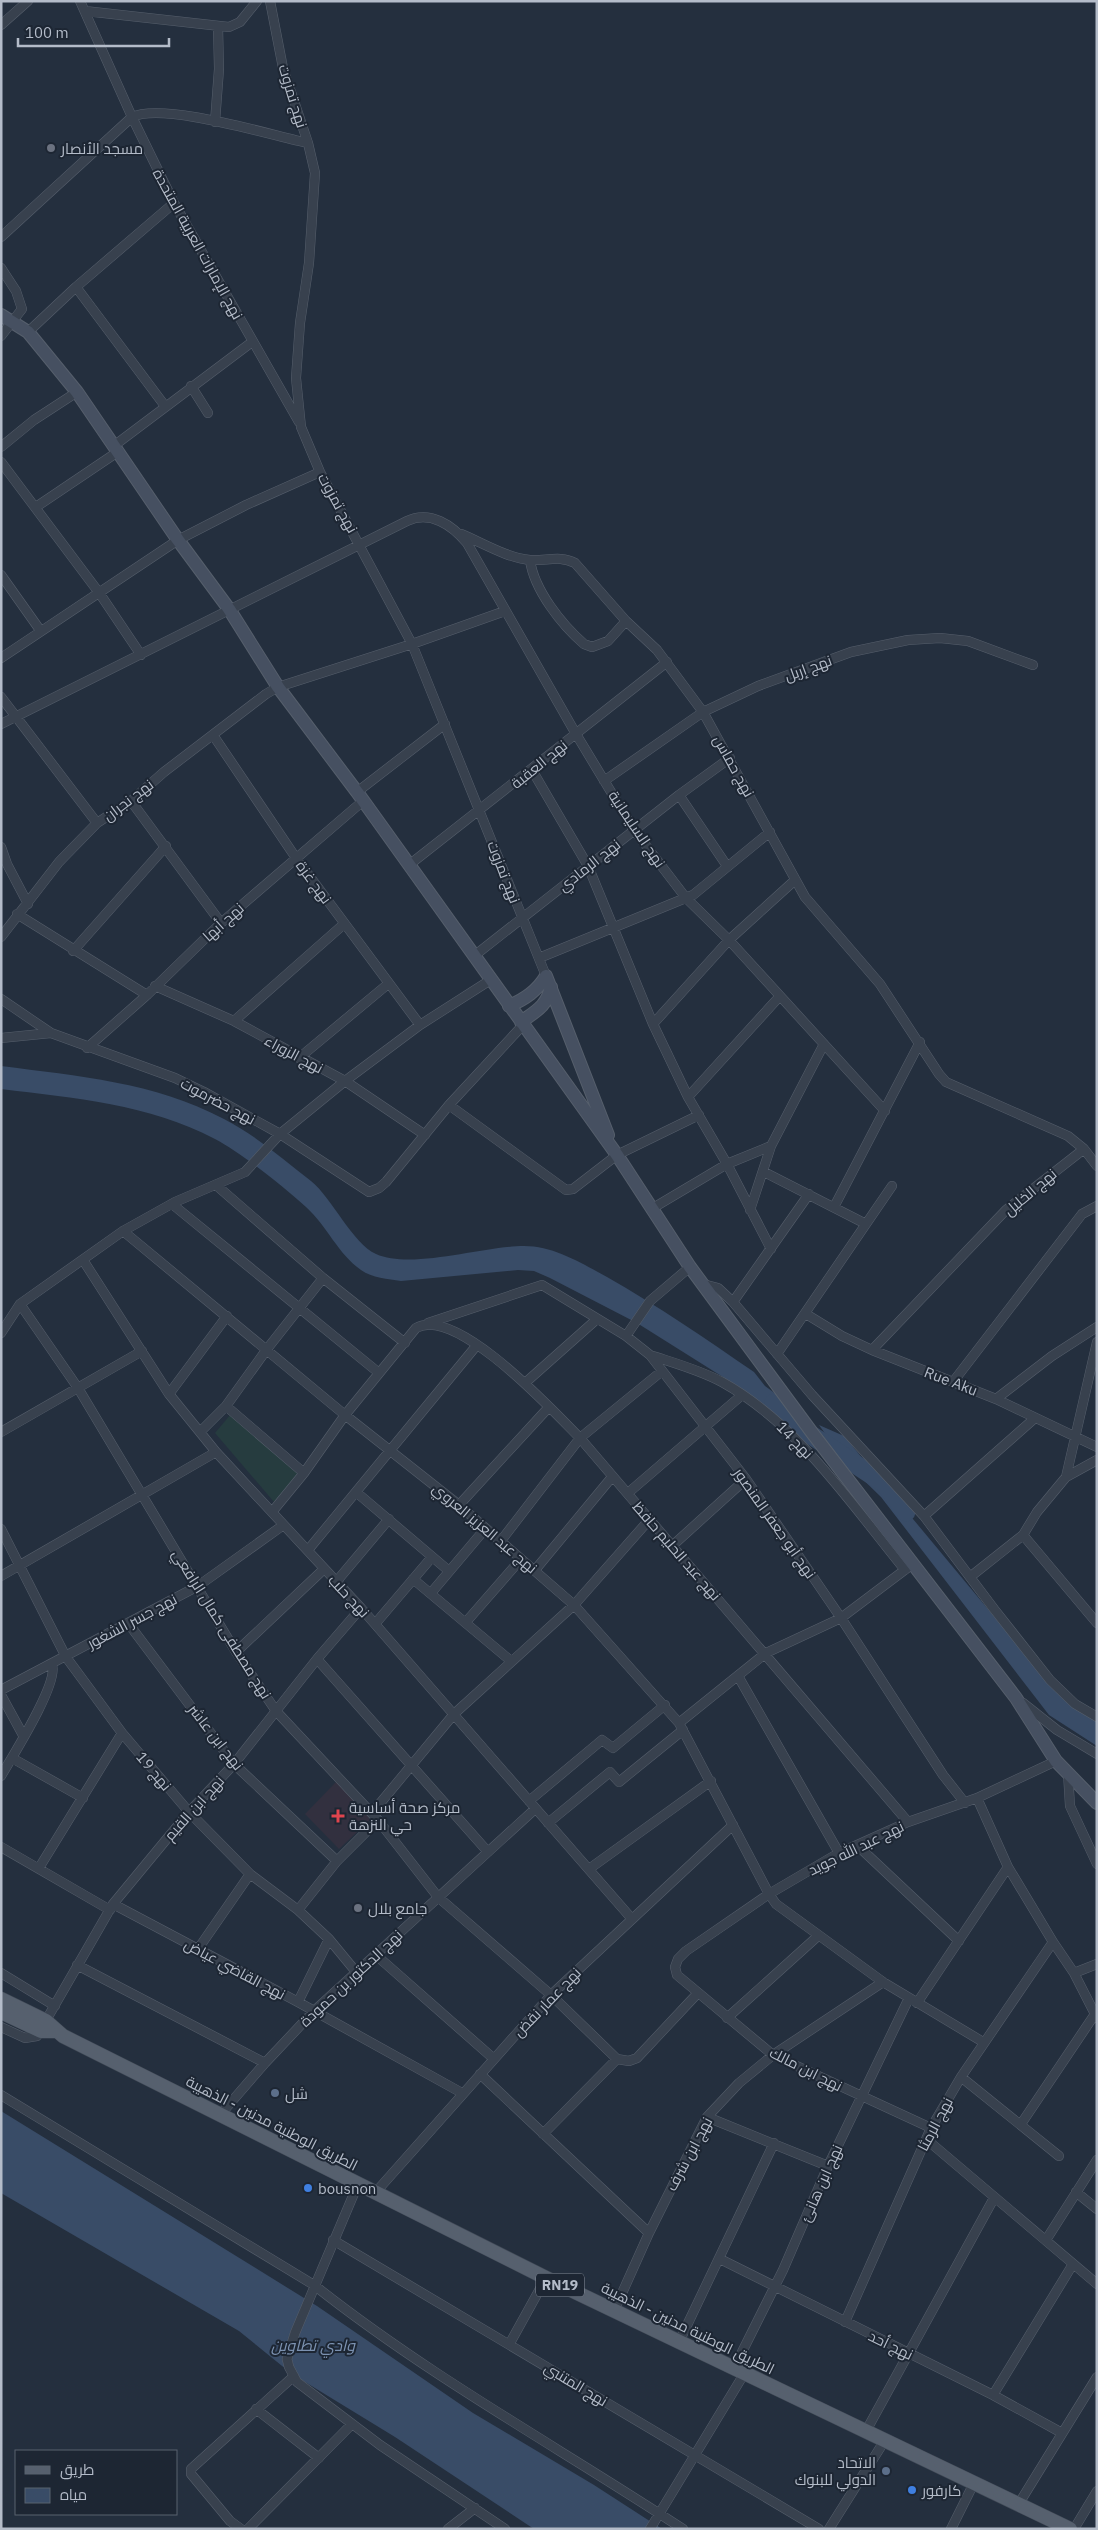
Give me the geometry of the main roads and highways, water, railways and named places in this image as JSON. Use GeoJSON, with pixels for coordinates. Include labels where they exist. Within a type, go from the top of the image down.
{"type":"FeatureCollection","features":[{"type":"Feature","properties":{"kind":"main road"},"geometry":{"type":"LineString","coordinates":[[1,315],[28,332],[78,392],[178,540],[228,609],[278,686],[360,796],[615,1152],[690,1267],[910,1566],[1016,1698],[1056,1760],[1097,1803]]}},
{"type":"Feature","properties":{"kind":"main road"},"geometry":{"type":"LineString","coordinates":[[509,1006],[548,982]]}},
{"type":"Feature","properties":{"kind":"main road"},"geometry":{"type":"LineString","coordinates":[[522,1023],[544,1006],[548,999],[548,982]]}},
{"type":"Feature","properties":{"kind":"main road"},"geometry":{"type":"LineString","coordinates":[[548,982],[615,1152]]}},
{"type":"Feature","properties":{"kind":"main road","name":"الطريق الوطنية مدنين - الذهيبة"},"geometry":{"type":"LineString","coordinates":[[1,1999],[47,2028],[546,2278],[1070,2529]]}},
{"type":"Feature","properties":{"kind":"main road","name":"الطريق الوطنية مدنين - الذهيبة"},"geometry":{"type":"LineString","coordinates":[[1,2012],[47,2028]]}},
{"type":"Feature","properties":{"kind":"water"},"geometry":{"type":"Polygon","coordinates":[[[1,1066],[115,1082],[170,1097],[224,1119],[258,1140],[311,1181],[327,1198],[359,1241],[376,1254],[409,1260],[524,1246],[557,1252],[577,1261],[645,1299],[754,1372],[765,1386],[776,1394],[812,1446],[742,1389],[637,1323],[550,1278],[534,1271],[518,1270],[401,1281],[370,1275],[361,1270],[346,1256],[320,1223],[297,1199],[226,1145],[190,1127],[138,1110],[111,1104],[1,1089],[1,1066]]]}},
{"type":"Feature","properties":{"kind":"water"},"geometry":{"type":"Polygon","coordinates":[[[819,1425],[844,1436],[1056,1691],[1097,1720],[1097,1746],[1049,1715],[881,1497],[844,1461],[819,1425]]]}},
{"type":"Feature","properties":{"kind":"water","name":"وادي تطاوين"},"geometry":{"type":"Polygon","coordinates":[[[1,2111],[317,2306],[473,2413],[594,2485],[662,2529],[534,2529],[395,2437],[292,2374],[239,2331],[1,2193],[1,2111]]]}},
{"type":"Feature","properties":{"kind":"waterway"},"geometry":{"type":"LineString","coordinates":[[774,1403],[811,1435],[884,1483],[906,1512]]}},
{"type":"Feature","properties":{"kind":"place","name":"مسجد الأنصار"},"geometry":{"type":"Point","coordinates":[51,148]}},
{"type":"Feature","properties":{"kind":"place","name":"مركز صحة أساسية حي النزهة"},"geometry":{"type":"Point","coordinates":[338,1816]}},
{"type":"Feature","properties":{"kind":"place","name":"جامع بلال"},"geometry":{"type":"Point","coordinates":[358,1908]}},
{"type":"Feature","properties":{"kind":"place","name":"شل"},"geometry":{"type":"Point","coordinates":[275,2093]}},
{"type":"Feature","properties":{"kind":"place","name":"bousnon"},"geometry":{"type":"Point","coordinates":[308,2188]}},
{"type":"Feature","properties":{"kind":"place","name":"الاتحاد الدولي للبنوك"},"geometry":{"type":"Point","coordinates":[886,2471]}},
{"type":"Feature","properties":{"kind":"place","name":"كارفور"},"geometry":{"type":"Point","coordinates":[912,2490]}}]}
